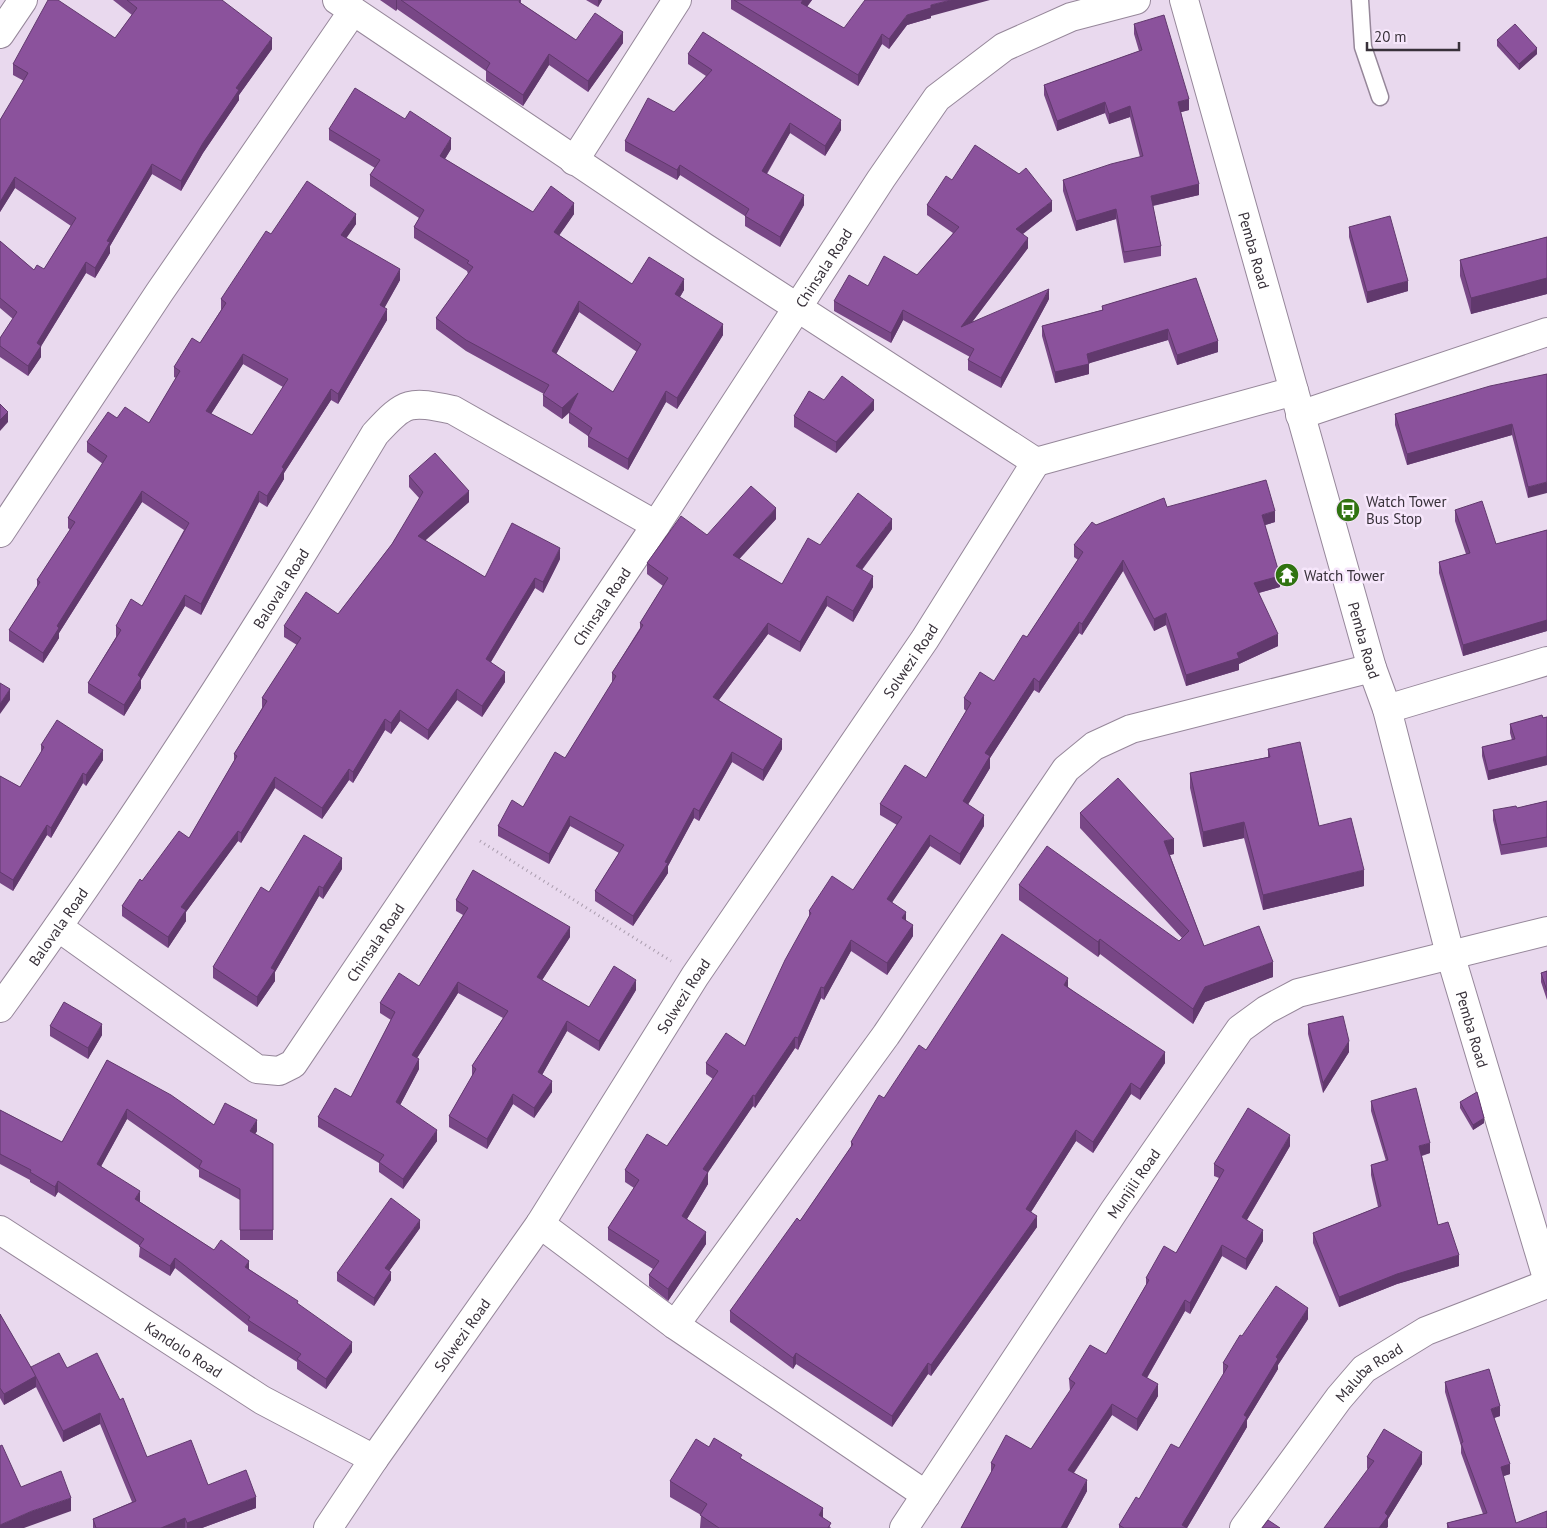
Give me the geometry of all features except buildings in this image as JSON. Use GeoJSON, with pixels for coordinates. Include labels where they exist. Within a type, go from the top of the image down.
{"type":"FeatureCollection","features":[{"type":"Feature","properties":{"kind":"street"},"geometry":{"type":"LineString","coordinates":[[0,34],[23,0]]}},
{"type":"Feature","properties":{"kind":"street"},"geometry":{"type":"LineString","coordinates":[[574,161],[677,0]]}},
{"type":"Feature","properties":{"kind":"street","name":"Chinsala Road"},"geometry":{"type":"LineString","coordinates":[[58,927],[257,1069],[279,1071],[293,1064],[656,525],[881,179],[937,98],[1004,47],[1069,9],[1136,0]]}},
{"type":"Feature","properties":{"kind":"street","name":"Pemba Road"},"geometry":{"type":"LineString","coordinates":[[1184,0],[1372,668],[1388,709],[1450,954],[1547,1278]]}},
{"type":"Feature","properties":{"kind":"street"},"geometry":{"type":"LineString","coordinates":[[0,533],[159,293],[345,6],[574,161],[1036,462],[1142,435],[1297,403],[1547,332]]}},
{"type":"Feature","properties":{"kind":"street","name":"Balovala Road"},"geometry":{"type":"LineString","coordinates":[[0,1008],[58,927],[280,593],[375,434],[395,412],[418,402],[453,410],[656,525]]}},
{"type":"Feature","properties":{"kind":"street","name":"Solwezi Road"},"geometry":{"type":"LineString","coordinates":[[328,1528],[374,1459],[540,1224],[695,976],[925,639],[1036,462]]}},
{"type":"Feature","properties":{"kind":"street"},"geometry":{"type":"LineString","coordinates":[[1388,709],[1547,661]]}},
{"type":"Feature","properties":{"kind":"street"},"geometry":{"type":"LineString","coordinates":[[675,1325],[886,1035],[1066,769],[1094,746],[1131,729],[1372,668]]}},
{"type":"Feature","properties":{"kind":"street","name":"Munjili Road"},"geometry":{"type":"LineString","coordinates":[[904,1528],[1114,1212],[1240,1028],[1266,1010],[1298,992],[1547,931]]}},
{"type":"Feature","properties":{"kind":"street"},"geometry":{"type":"LineString","coordinates":[[540,1224],[675,1325],[926,1494]]}},
{"type":"Feature","properties":{"kind":"street","name":"Kandolo Road"},"geometry":{"type":"LineString","coordinates":[[0,1230],[262,1400],[374,1459]]}},
{"type":"Feature","properties":{"kind":"street","name":"Maluba Road"},"geometry":{"type":"LineString","coordinates":[[1244,1528],[1340,1398],[1364,1369],[1426,1331],[1547,1284]]}},
{"type":"Feature","properties":{"kind":"lane"},"geometry":{"type":"LineString","coordinates":[[1360,0],[1363,47],[1380,97]]}},
{"type":"Feature","properties":{"kind":"path"},"geometry":{"type":"LineString","coordinates":[[454,824],[695,976]]}},
{"type":"Feature","properties":{"kind":"place","name":"Watch Tower Bus Stop"},"geometry":{"type":"Point","coordinates":[1348,510]}},
{"type":"Feature","properties":{"kind":"place","name":"Watch Tower"},"geometry":{"type":"Point","coordinates":[1287,575]}}]}
